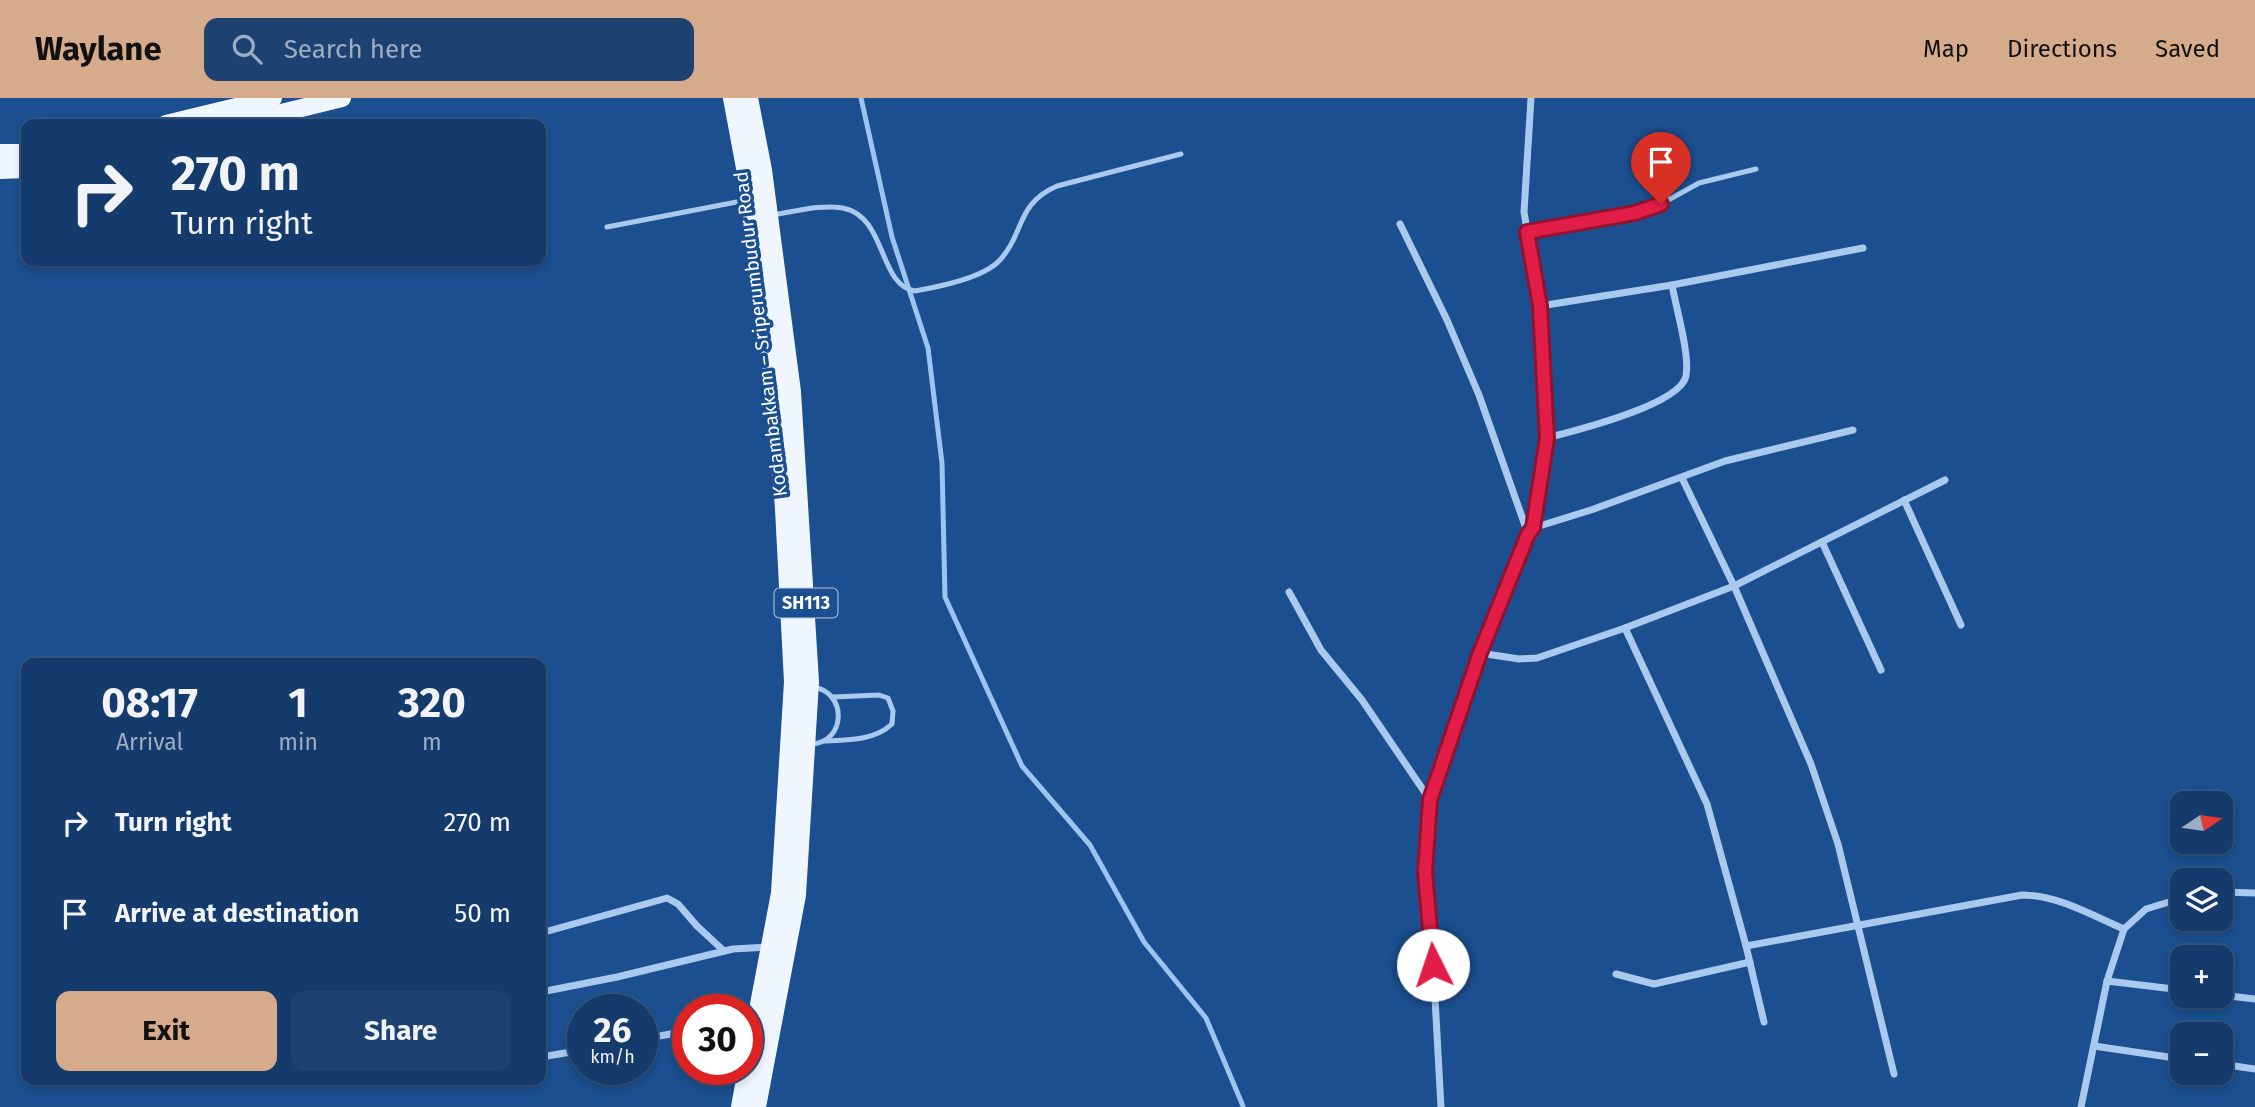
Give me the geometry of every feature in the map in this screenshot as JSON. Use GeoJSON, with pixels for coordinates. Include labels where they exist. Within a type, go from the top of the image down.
{"type":"FeatureCollection","features":[{"type":"Feature","properties":{"kind":"main road"},"geometry":{"type":"LineString","coordinates":[[187,119],[273,98]]}},
{"type":"Feature","properties":{"kind":"main road"},"geometry":{"type":"LineString","coordinates":[[257,119],[342,98]]}},
{"type":"Feature","properties":{"kind":"main road","name":"Kodambakkam – Sriperumbudur Road"},"geometry":{"type":"LineString","coordinates":[[732,98],[750,200],[775,394],[793,682],[780,893],[758,994]]}},
{"type":"Feature","properties":{"kind":"main road","name":"Kodambakkam – Sriperumbudur Road"},"geometry":{"type":"LineString","coordinates":[[749,98],[769,216],[792,392],[815,742],[797,895],[757,1107]]}},
{"type":"Feature","properties":{"kind":"main road"},"geometry":{"type":"LineString","coordinates":[[0,153],[21,153]]}},
{"type":"Feature","properties":{"kind":"main road"},"geometry":{"type":"LineString","coordinates":[[0,170],[21,169]]}},
{"type":"Feature","properties":{"kind":"main road","name":"Kodambakkam – Sriperumbudur Road"},"geometry":{"type":"LineString","coordinates":[[740,1107],[744,1085]]}},
{"type":"Feature","properties":{"kind":"street"},"geometry":{"type":"LineString","coordinates":[[1441,1107],[1425,872],[1430,800],[1480,653],[1531,531],[1547,438],[1540,306],[1524,212],[1531,98]]}},
{"type":"Feature","properties":{"kind":"street"},"geometry":{"type":"LineString","coordinates":[[1401,223],[1479,394],[1531,531]]}},
{"type":"Feature","properties":{"kind":"street"},"geometry":{"type":"LineString","coordinates":[[1540,306],[1672,285],[1863,248]]}},
{"type":"Feature","properties":{"kind":"street"},"geometry":{"type":"LineString","coordinates":[[1547,438],[1608,422],[1665,398],[1678,389],[1686,378],[1687,363],[1672,285]]}},
{"type":"Feature","properties":{"kind":"street"},"geometry":{"type":"LineString","coordinates":[[1531,531],[1725,461],[1853,430]]}},
{"type":"Feature","properties":{"kind":"street"},"geometry":{"type":"LineString","coordinates":[[1682,478],[1734,586],[1811,764],[1838,844],[1894,1074]]}},
{"type":"Feature","properties":{"kind":"street"},"geometry":{"type":"LineString","coordinates":[[1480,653],[1519,659],[1536,658],[1625,628],[1734,586],[1945,480]]}},
{"type":"Feature","properties":{"kind":"street"},"geometry":{"type":"LineString","coordinates":[[1904,500],[1961,625]]}},
{"type":"Feature","properties":{"kind":"street"},"geometry":{"type":"LineString","coordinates":[[1822,542],[1881,670]]}},
{"type":"Feature","properties":{"kind":"street"},"geometry":{"type":"LineString","coordinates":[[1289,592],[1321,650],[1362,699],[1430,800]]}},
{"type":"Feature","properties":{"kind":"street"},"geometry":{"type":"LineString","coordinates":[[1625,628],[1707,804],[1764,1022]]}},
{"type":"Feature","properties":{"kind":"street"},"geometry":{"type":"LineString","coordinates":[[2233,893],[2255,894]]}},
{"type":"Feature","properties":{"kind":"street"},"geometry":{"type":"LineString","coordinates":[[1746,946],[2022,895],[2041,895],[2055,899],[2124,929]]}},
{"type":"Feature","properties":{"kind":"street"},"geometry":{"type":"LineString","coordinates":[[546,932],[667,898],[678,904],[724,951]]}},
{"type":"Feature","properties":{"kind":"street"},"geometry":{"type":"LineString","coordinates":[[2081,1107],[2108,981],[2124,929],[2146,909],[2170,902]]}},
{"type":"Feature","properties":{"kind":"street"},"geometry":{"type":"LineString","coordinates":[[546,991],[724,951],[770,947]]}},
{"type":"Feature","properties":{"kind":"street"},"geometry":{"type":"LineString","coordinates":[[1616,974],[1654,984],[1750,962]]}},
{"type":"Feature","properties":{"kind":"street"},"geometry":{"type":"LineString","coordinates":[[2108,981],[2170,989]]}},
{"type":"Feature","properties":{"kind":"street"},"geometry":{"type":"LineString","coordinates":[[2233,996],[2255,999]]}},
{"type":"Feature","properties":{"kind":"street"},"geometry":{"type":"LineString","coordinates":[[2094,1046],[2170,1057]]}},
{"type":"Feature","properties":{"kind":"street"},"geometry":{"type":"LineString","coordinates":[[546,1056],[567,1053]]}},
{"type":"Feature","properties":{"kind":"street"},"geometry":{"type":"LineString","coordinates":[[2233,1066],[2255,1069]]}},
{"type":"Feature","properties":{"kind":"lane"},"geometry":{"type":"LineString","coordinates":[[769,216],[833,206],[847,209],[866,221],[879,241],[896,282],[905,289],[915,291],[987,271],[1009,247],[1028,206],[1044,191],[1181,154]]}},
{"type":"Feature","properties":{"kind":"lane"},"geometry":{"type":"LineString","coordinates":[[1527,232],[1635,213],[1661,204],[1699,183],[1756,169]]}},
{"type":"Feature","properties":{"kind":"lane"},"geometry":{"type":"LineString","coordinates":[[607,227],[750,200]]}},
{"type":"Feature","properties":{"kind":"lane"},"geometry":{"type":"LineString","coordinates":[[810,686],[818,687],[833,696],[879,695],[888,698],[893,711],[892,724],[884,732],[864,738],[815,742]]}},
{"type":"Feature","properties":{"kind":"lane"},"geometry":{"type":"LineString","coordinates":[[815,742],[831,737],[838,720],[833,696]]}},
{"type":"Feature","properties":{"kind":"waterway"},"geometry":{"type":"LineString","coordinates":[[861,98],[892,237],[928,348],[942,463],[945,597],[1022,766],[1090,845],[1144,942],[1206,1018],[1243,1106]]}},
{"type":"Feature","properties":{"kind":"route"},"geometry":{"type":"LineString","coordinates":[[1433,965],[1425,872],[1430,800],[1480,653],[1528,534],[1533,528],[1547,438],[1540,306],[1527,232],[1635,213],[1661,204]]}}]}
